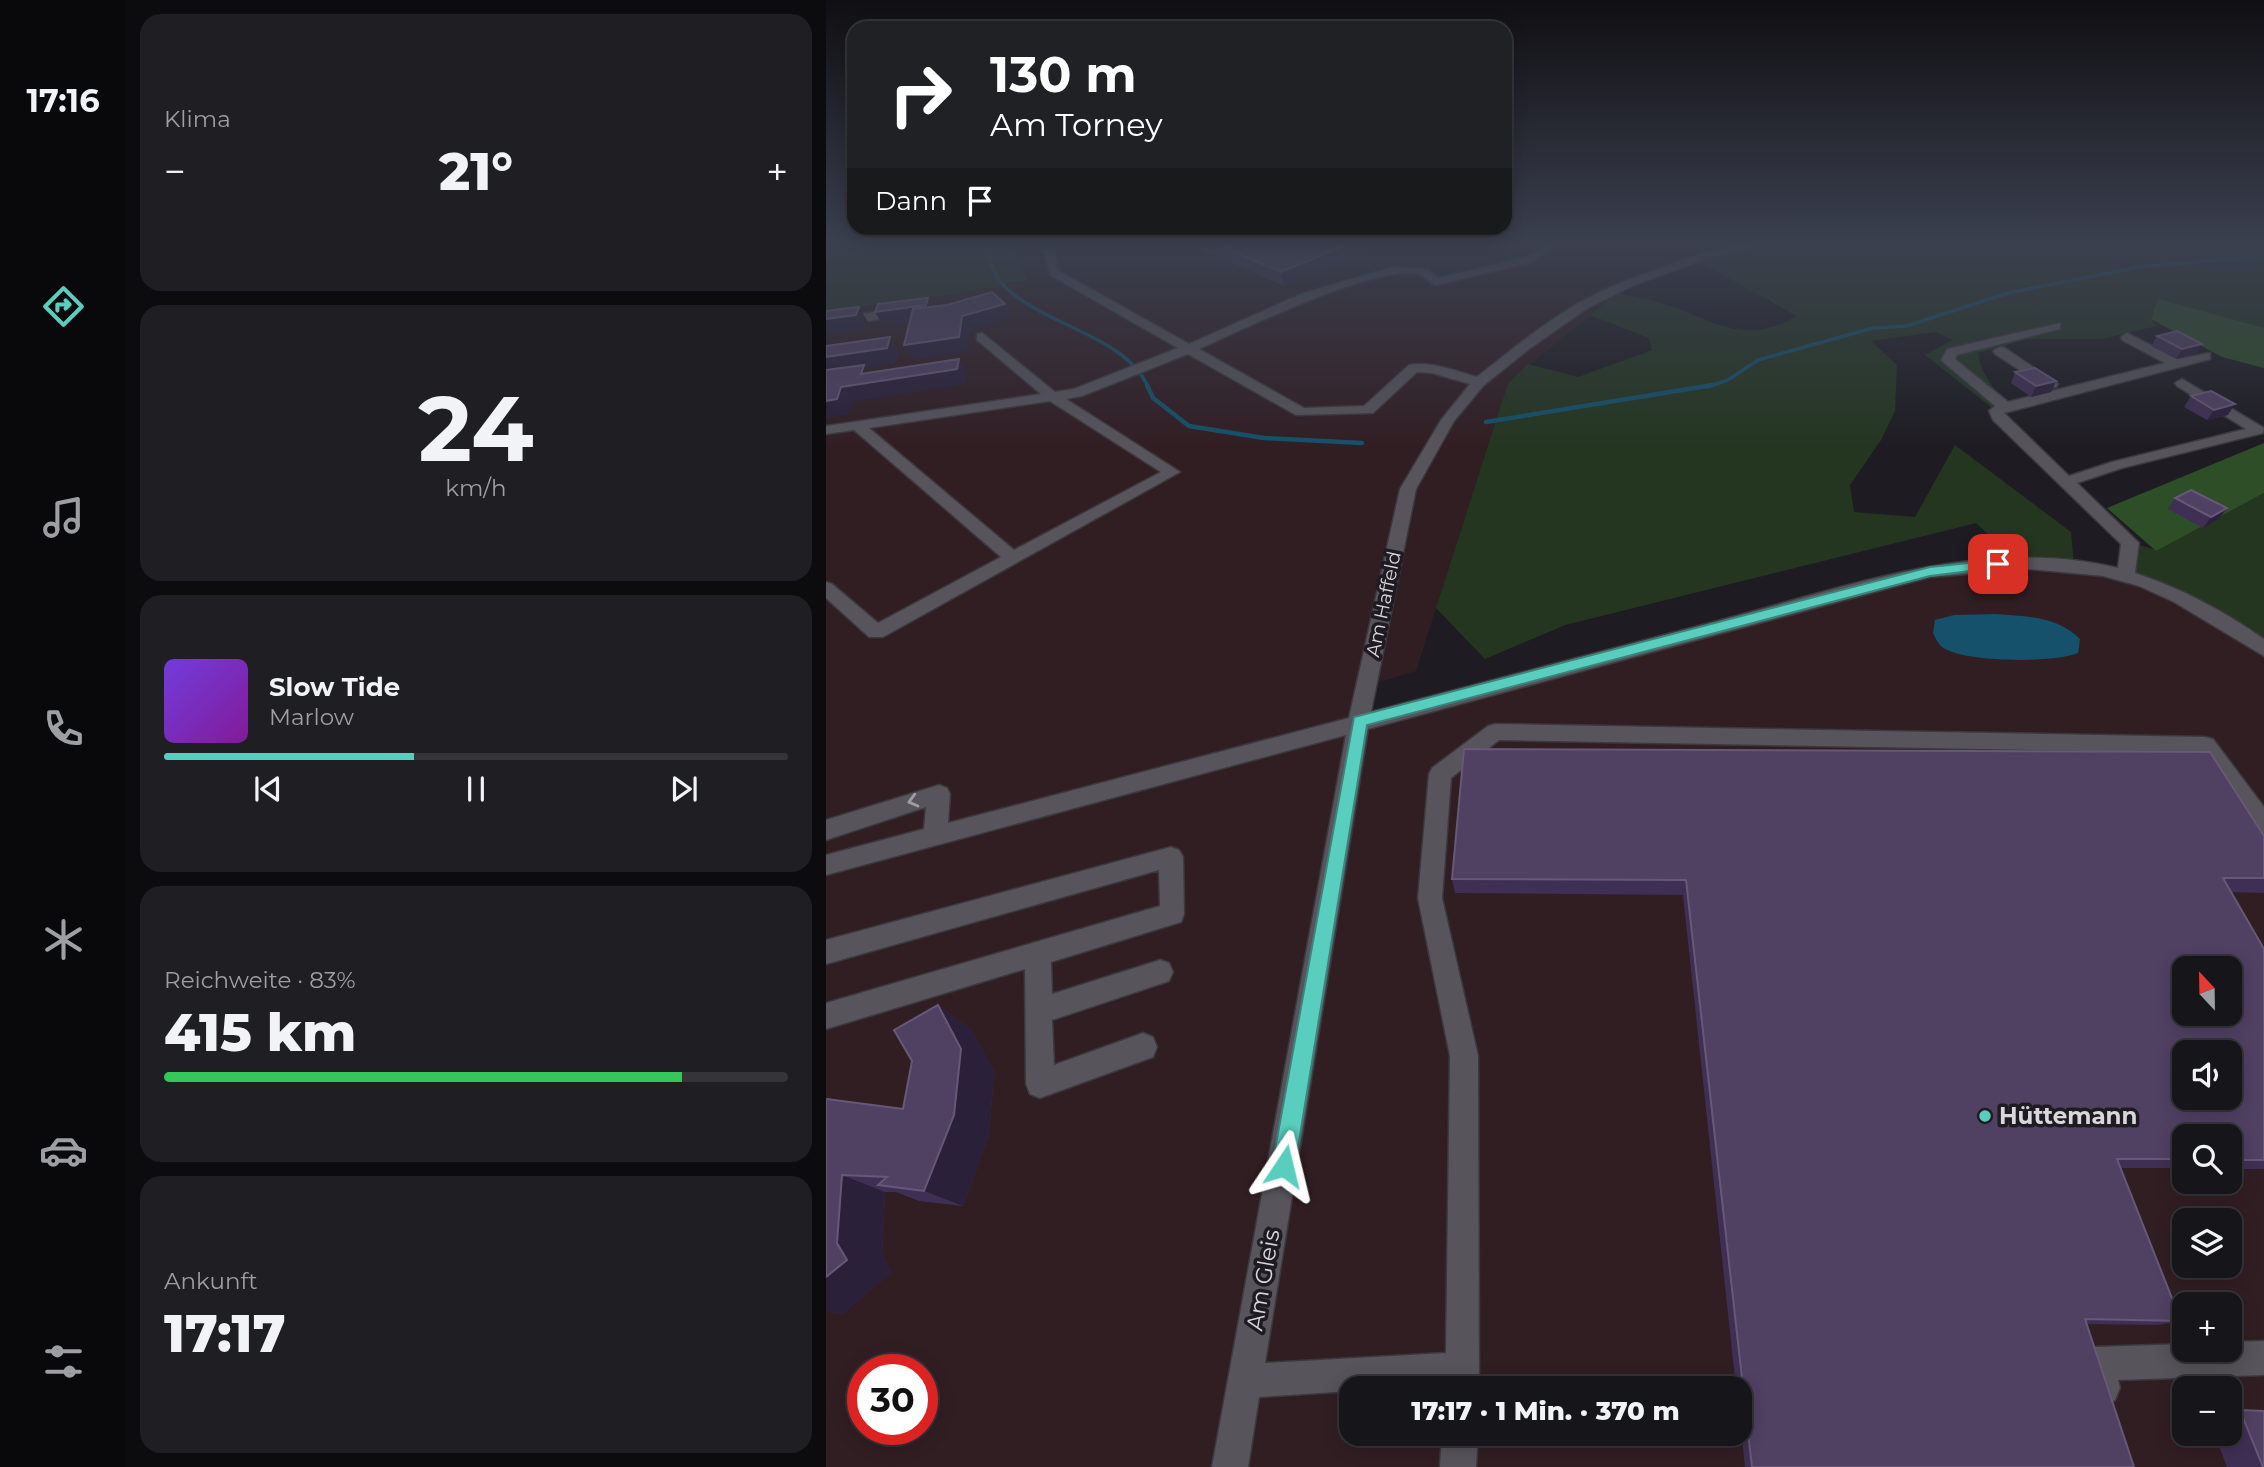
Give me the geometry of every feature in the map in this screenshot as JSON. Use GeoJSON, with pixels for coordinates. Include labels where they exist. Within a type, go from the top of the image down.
{"type":"FeatureCollection","features":[{"type":"Feature","properties":{"kind":"street"},"geometry":{"type":"LineString","coordinates":[[826,323],[904,312]]}},
{"type":"Feature","properties":{"kind":"street"},"geometry":{"type":"LineString","coordinates":[[1124,312],[1301,412],[1368,410],[1414,368],[1433,369],[1479,382]]}},
{"type":"Feature","properties":{"kind":"street"},"geometry":{"type":"LineString","coordinates":[[826,430],[1077,393],[1270,312]]}},
{"type":"Feature","properties":{"kind":"street","name":"Am Haffeld"},"geometry":{"type":"LineString","coordinates":[[1359,721],[1408,489],[1448,421],[1479,382],[1524,345],[1572,312]]}},
{"type":"Feature","properties":{"kind":"street"},"geometry":{"type":"LineString","coordinates":[[2005,407],[1948,360],[1952,352],[2056,326]]}},
{"type":"Feature","properties":{"kind":"street"},"geometry":{"type":"LineString","coordinates":[[826,588],[876,632],[1171,472],[1053,397],[982,337]]}},
{"type":"Feature","properties":{"kind":"street"},"geometry":{"type":"LineString","coordinates":[[2127,337],[2177,364]]}},
{"type":"Feature","properties":{"kind":"street"},"geometry":{"type":"LineString","coordinates":[[2000,351],[2063,392]]}},
{"type":"Feature","properties":{"kind":"street"},"geometry":{"type":"LineString","coordinates":[[2126,576],[2130,543],[1997,417],[1996,411],[2205,356]]}},
{"type":"Feature","properties":{"kind":"street"},"geometry":{"type":"LineString","coordinates":[[2065,482],[2118,465],[2258,430],[2182,383]]}},
{"type":"Feature","properties":{"kind":"street"},"geometry":{"type":"LineString","coordinates":[[858,425],[1013,558]]}},
{"type":"Feature","properties":{"kind":"street"},"geometry":{"type":"LineString","coordinates":[[826,865],[1930,571],[1977,565],[2020,564],[2074,566],[2126,576],[2182,599],[2264,649]]}},
{"type":"Feature","properties":{"kind":"street","name":"Am Gleis"},"geometry":{"type":"LineString","coordinates":[[1230,1467],[1359,721]]}},
{"type":"Feature","properties":{"kind":"street"},"geometry":{"type":"LineString","coordinates":[[1463,1376],[1464,1056],[1430,898],[1440,774],[1495,732],[2205,746],[2264,825]]}},
{"type":"Feature","properties":{"kind":"street"},"geometry":{"type":"LineString","coordinates":[[826,831],[939,794],[935,836]]}},
{"type":"Feature","properties":{"kind":"street"},"geometry":{"type":"LineString","coordinates":[[826,952],[1171,857],[1172,914],[826,1016]]}},
{"type":"Feature","properties":{"kind":"street"},"geometry":{"type":"LineString","coordinates":[[1038,954],[1040,1084],[1143,1046]]}},
{"type":"Feature","properties":{"kind":"street"},"geometry":{"type":"LineString","coordinates":[[1039,1012],[1160,972]]}},
{"type":"Feature","properties":{"kind":"street"},"geometry":{"type":"LineString","coordinates":[[2112,1416],[2095,1364],[2264,1358]]}},
{"type":"Feature","properties":{"kind":"street"},"geometry":{"type":"LineString","coordinates":[[1246,1381],[1369,1374],[1394,1369],[1442,1376]]}},
{"type":"Feature","properties":{"kind":"street"},"geometry":{"type":"LineString","coordinates":[[1458,1467],[1459,1446]]}},
{"type":"Feature","properties":{"kind":"shaded area"},"geometry":{"type":"Polygon","coordinates":[[[826,312],[1594,312],[1508,383],[1416,671],[1366,686],[1360,721],[1977,565],[2126,576],[2264,649],[2264,1467],[826,1467],[826,312]]]}},
{"type":"Feature","properties":{"kind":"green space"},"geometry":{"type":"Polygon","coordinates":[[[1593,312],[1687,312],[1719,325],[1748,330],[1779,325],[1797,316],[1791,312],[2264,312],[2264,329],[2151,319],[2157,326],[2101,339],[2027,339],[1978,353],[1982,369],[1990,382],[2013,405],[1996,411],[1925,355],[1953,340],[1936,332],[1871,341],[1897,365],[1895,411],[1881,440],[1850,485],[1854,512],[1915,517],[1955,445],[2071,532],[2074,567],[2020,564],[1976,523],[1565,625],[1485,659],[1436,608],[1508,383],[1528,364],[1578,377],[1652,350],[1649,338],[1590,315],[1593,312]]]}},
{"type":"Feature","properties":{"kind":"green space"},"geometry":{"type":"Polygon","coordinates":[[[2153,312],[2207,312],[2264,328],[2264,368],[2222,357],[2151,319],[2153,312]]]}},
{"type":"Feature","properties":{"kind":"green space"},"geometry":{"type":"Polygon","coordinates":[[[2264,443],[2264,493],[2156,551],[2107,508],[2264,443]]]}},
{"type":"Feature","properties":{"kind":"green space"},"geometry":{"type":"Polygon","coordinates":[[[2264,493],[2264,649],[2126,576],[2130,543],[2157,550],[2264,493]]]}},
{"type":"Feature","properties":{"kind":"water"},"geometry":{"type":"Polygon","coordinates":[[[1954,615],[2030,617],[2061,625],[2080,639],[2078,653],[2050,659],[1988,659],[1942,647],[1933,633],[1935,620],[1954,615]]]}},
{"type":"Feature","properties":{"kind":"building"},"geometry":{"type":"Polygon","coordinates":[[[826,312],[857,312],[856,315],[826,319],[826,312]]]}},
{"type":"Feature","properties":{"kind":"building"},"geometry":{"type":"Polygon","coordinates":[[[912,312],[975,312],[962,316],[959,337],[904,345],[912,312]]]}},
{"type":"Feature","properties":{"kind":"building"},"geometry":{"type":"Polygon","coordinates":[[[2177,331],[2202,344],[2182,349],[2157,336],[2177,331]]]}},
{"type":"Feature","properties":{"kind":"building"},"geometry":{"type":"Polygon","coordinates":[[[890,337],[887,348],[826,357],[826,346],[890,337]]]}},
{"type":"Feature","properties":{"kind":"building"},"geometry":{"type":"Polygon","coordinates":[[[959,359],[957,369],[841,387],[837,399],[826,401],[826,370],[864,365],[861,374],[959,359]]]}},
{"type":"Feature","properties":{"kind":"building"},"geometry":{"type":"Polygon","coordinates":[[[2035,368],[2056,381],[2036,386],[2015,372],[2035,368]]]}},
{"type":"Feature","properties":{"kind":"building"},"geometry":{"type":"Polygon","coordinates":[[[2211,391],[2235,404],[2214,410],[2191,396],[2211,391]]]}},
{"type":"Feature","properties":{"kind":"building"},"geometry":{"type":"Polygon","coordinates":[[[2191,490],[2227,508],[2211,517],[2175,498],[2191,490]]]}},
{"type":"Feature","properties":{"kind":"building","name":"Hüttemann"},"geometry":{"type":"Polygon","coordinates":[[[1464,749],[2210,752],[2264,836],[2264,878],[2223,878],[2264,949],[2264,1160],[2242,1160],[2242,1124],[2172,1124],[2172,1159],[2117,1159],[2172,1298],[2172,1321],[2085,1319],[2134,1467],[1752,1467],[1750,1446],[1752,1446],[1752,1376],[1742,1376],[1686,880],[1452,879],[1464,749]]]}},
{"type":"Feature","properties":{"kind":"building"},"geometry":{"type":"Polygon","coordinates":[[[938,1005],[961,1049],[954,1115],[924,1191],[878,1185],[887,1177],[842,1175],[837,1243],[847,1260],[826,1277],[826,1100],[903,1109],[912,1061],[894,1030],[938,1005]]]}},
{"type":"Feature","properties":{"kind":"building"},"geometry":{"type":"Polygon","coordinates":[[[2242,1410],[2264,1411],[2263,1467],[2242,1415],[2242,1410]]]}},
{"type":"Feature","properties":{"kind":"waterway"},"geometry":{"type":"LineString","coordinates":[[1043,312],[1120,354],[1136,369],[1148,387]]}},
{"type":"Feature","properties":{"kind":"waterway"},"geometry":{"type":"LineString","coordinates":[[1713,385],[1728,380],[1758,360],[1873,328],[1907,326],[1948,312]]}},
{"type":"Feature","properties":{"kind":"waterway"},"geometry":{"type":"LineString","coordinates":[[1486,422],[1713,385]]}},
{"type":"Feature","properties":{"kind":"waterway"},"geometry":{"type":"LineString","coordinates":[[1707,387],[1713,385]]}},
{"type":"Feature","properties":{"kind":"waterway"},"geometry":{"type":"LineString","coordinates":[[1148,387],[1153,398],[1189,426],[1264,438],[1362,443]]}},
{"type":"Feature","properties":{"kind":"place","name":"Hüttemann"},"geometry":{"type":"Point","coordinates":[1985,1116]}},
{"type":"Feature","properties":{"kind":"route"},"geometry":{"type":"LineString","coordinates":[[1284,1166],[1359,721],[1930,571],[1998,564]]}}]}
